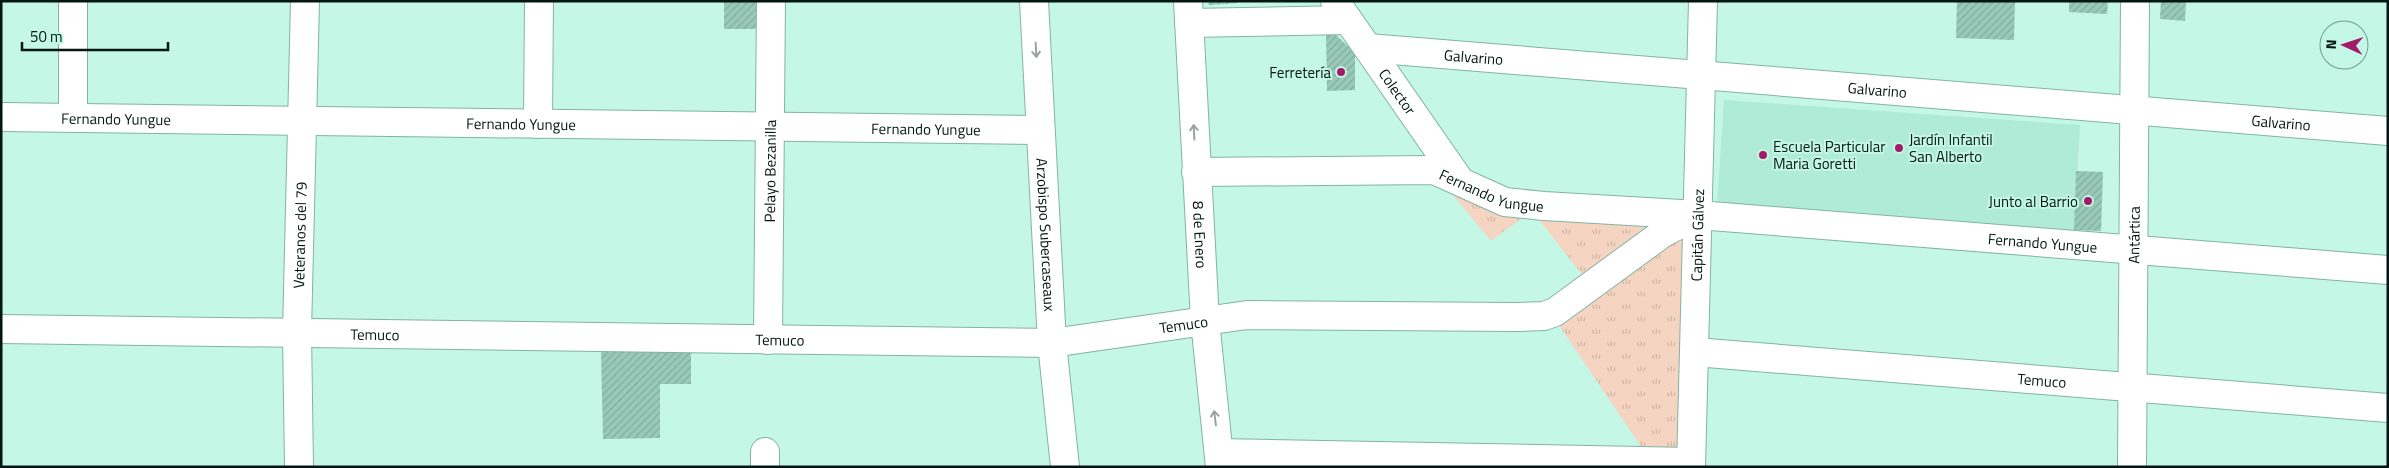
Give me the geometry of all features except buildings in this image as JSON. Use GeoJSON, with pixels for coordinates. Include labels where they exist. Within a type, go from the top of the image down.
{"type":"FeatureCollection","features":[{"type":"Feature","properties":{"kind":"street"},"geometry":{"type":"LineString","coordinates":[[73,1],[73,118]]}},
{"type":"Feature","properties":{"kind":"street","name":"Veteranos del 79"},"geometry":{"type":"LineString","coordinates":[[299,467],[297,332],[305,1]]}},
{"type":"Feature","properties":{"kind":"street"},"geometry":{"type":"LineString","coordinates":[[538,124],[539,1]]}},
{"type":"Feature","properties":{"kind":"street","name":"Pelayo Bezanilla"},"geometry":{"type":"LineString","coordinates":[[768,340],[771,1]]}},
{"type":"Feature","properties":{"kind":"street","name":"Arzobispo Subercaseaux"},"geometry":{"type":"LineString","coordinates":[[1034,1],[1052,343],[1065,467]]}},
{"type":"Feature","properties":{"kind":"street","name":"Capitán Gálvez"},"geometry":{"type":"LineString","coordinates":[[1691,464],[1703,1]]}},
{"type":"Feature","properties":{"kind":"street","name":"Antártica"},"geometry":{"type":"LineString","coordinates":[[2132,467],[2135,1]]}},
{"type":"Feature","properties":{"kind":"street"},"geometry":{"type":"LineString","coordinates":[[1189,12],[1342,11]]}},
{"type":"Feature","properties":{"kind":"street","name":"Colector"},"geometry":{"type":"LineString","coordinates":[[1342,11],[1460,181]]}},
{"type":"Feature","properties":{"kind":"street","name":"8 de Enero"},"geometry":{"type":"LineString","coordinates":[[1189,12],[1205,321],[1220,460]]}},
{"type":"Feature","properties":{"kind":"street","name":"Galvarino"},"geometry":{"type":"LineString","coordinates":[[1368,48],[1702,77],[2388,131]]}},
{"type":"Feature","properties":{"kind":"street","name":"Fernando Yungue"},"geometry":{"type":"LineString","coordinates":[[1,117],[1040,130]]}},
{"type":"Feature","properties":{"kind":"street","name":"Fernando Yungue"},"geometry":{"type":"LineString","coordinates":[[1196,172],[1434,170],[1505,202],[1544,206],[1698,214],[2388,270]]}},
{"type":"Feature","properties":{"kind":"street","name":"Temuco"},"geometry":{"type":"LineString","coordinates":[[1,329],[1052,343],[1247,315],[1517,317],[1555,312],[1663,233],[1698,214]]}},
{"type":"Feature","properties":{"kind":"street","name":"Temuco"},"geometry":{"type":"LineString","coordinates":[[1695,352],[2388,408]]}},
{"type":"Feature","properties":{"kind":"street"},"geometry":{"type":"LineString","coordinates":[[1220,460],[1691,464]]}},
{"type":"Feature","properties":{"kind":"shaded area","name":"Jardín Infantil San Alberto"},"geometry":{"type":"Polygon","coordinates":[[[1724,100],[2080,125],[2074,230],[1717,206],[1724,100]]]}},
{"type":"Feature","properties":{"kind":"green space"},"geometry":{"type":"Polygon","coordinates":[[[1445,185],[1596,214],[1683,239],[1689,247],[1681,446],[1672,451],[1644,451],[1556,321],[1595,291],[1540,221],[1522,218],[1491,241],[1445,185]]]}},
{"type":"Feature","properties":{"kind":"place","name":"Ferretería"},"geometry":{"type":"Point","coordinates":[1341,72]}},
{"type":"Feature","properties":{"kind":"place","name":"Jardín Infantil San Alberto"},"geometry":{"type":"Point","coordinates":[1899,148]}},
{"type":"Feature","properties":{"kind":"place","name":"Escuela Particular Maria Goretti"},"geometry":{"type":"Point","coordinates":[1763,155]}},
{"type":"Feature","properties":{"kind":"place","name":"Junto al Barrio"},"geometry":{"type":"Point","coordinates":[2088,201]}}]}
